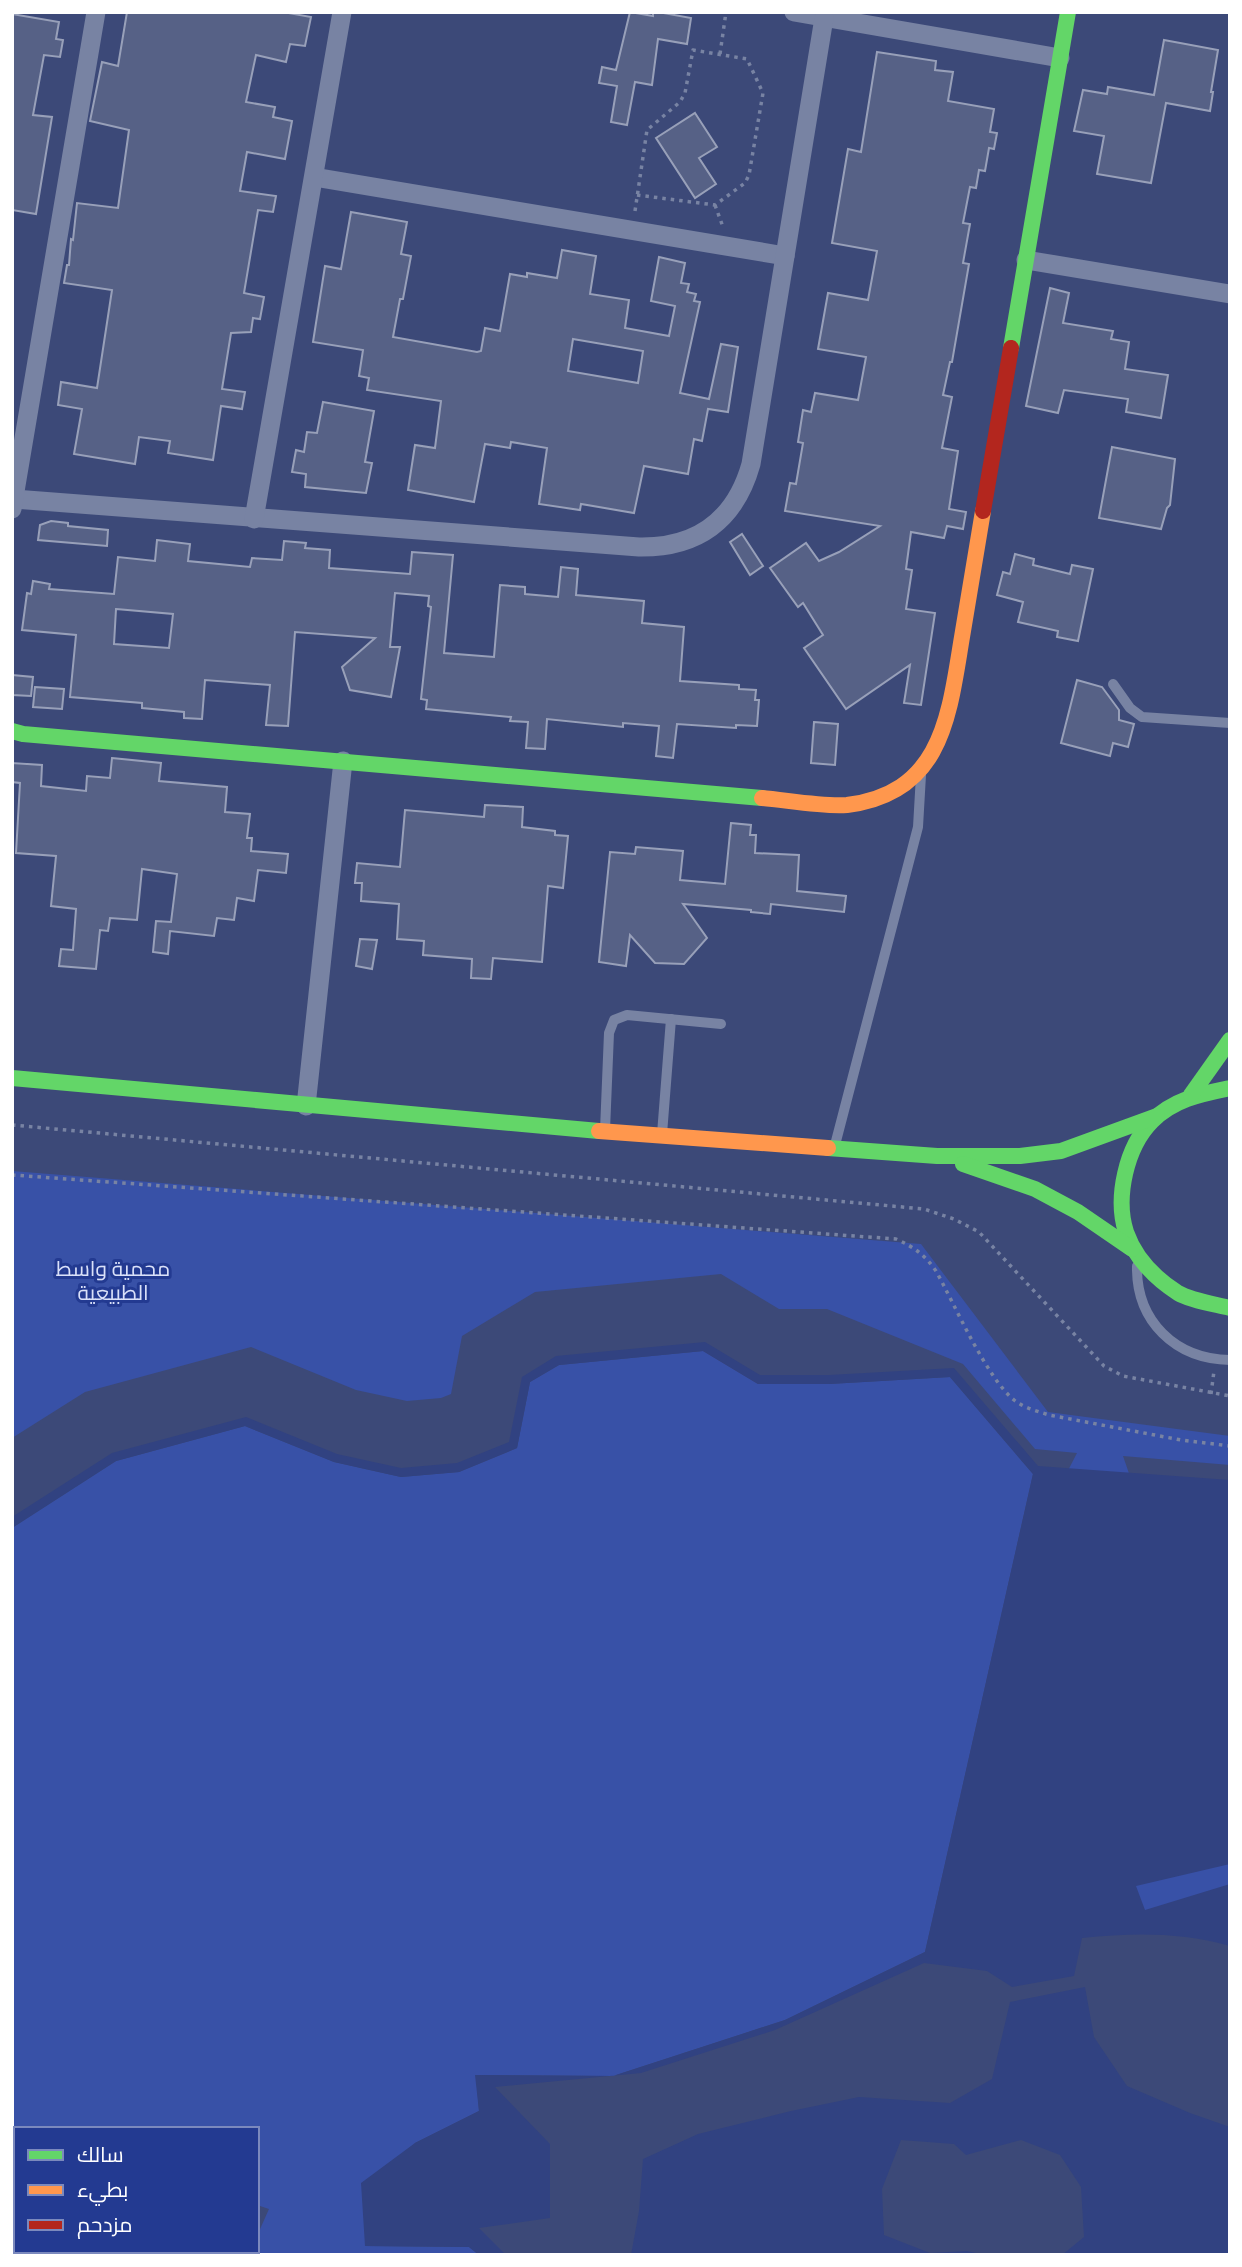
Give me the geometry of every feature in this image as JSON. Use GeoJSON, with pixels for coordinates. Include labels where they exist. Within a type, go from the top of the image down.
{"type":"FeatureCollection","features":[{"type":"Feature","properties":{"kind":"main road"},"geometry":{"type":"LineString","coordinates":[[12,730],[23,734],[844,805],[886,795],[904,784],[934,753],[949,713],[1068,12]]}},
{"type":"Feature","properties":{"kind":"main road"},"geometry":{"type":"LineString","coordinates":[[1191,1095],[1230,1040]]}},
{"type":"Feature","properties":{"kind":"main road"},"geometry":{"type":"LineString","coordinates":[[12,1078],[662,1137],[937,1156],[1020,1156],[1061,1151],[1157,1116],[1191,1095],[1217,1088],[1230,1088]]}},
{"type":"Feature","properties":{"kind":"main road"},"geometry":{"type":"LineString","coordinates":[[1135,1254],[1122,1222],[1120,1193],[1126,1165],[1138,1138],[1157,1116]]}},
{"type":"Feature","properties":{"kind":"main road"},"geometry":{"type":"LineString","coordinates":[[937,1156],[1035,1189],[1088,1218],[1135,1254],[1151,1274],[1178,1294],[1210,1306],[1230,1308]]}},
{"type":"Feature","properties":{"kind":"street"},"geometry":{"type":"LineString","coordinates":[[96,12],[13,504],[639,547],[667,546],[695,537],[726,515],[746,483],[824,18]]}},
{"type":"Feature","properties":{"kind":"street"},"geometry":{"type":"LineString","coordinates":[[254,519],[342,12]]}},
{"type":"Feature","properties":{"kind":"street"},"geometry":{"type":"LineString","coordinates":[[794,12],[1060,58]]}},
{"type":"Feature","properties":{"kind":"street"},"geometry":{"type":"LineString","coordinates":[[314,177],[785,256]]}},
{"type":"Feature","properties":{"kind":"street"},"geometry":{"type":"LineString","coordinates":[[1026,260],[1230,294]]}},
{"type":"Feature","properties":{"kind":"street"},"geometry":{"type":"LineString","coordinates":[[306,1106],[343,761]]}},
{"type":"Feature","properties":{"kind":"lane"},"geometry":{"type":"LineString","coordinates":[[1113,684],[1132,710],[1142,717],[1230,723]]}},
{"type":"Feature","properties":{"kind":"lane"},"geometry":{"type":"LineString","coordinates":[[834,1149],[918,827],[922,793],[921,769]]}},
{"type":"Feature","properties":{"kind":"lane"},"geometry":{"type":"LineString","coordinates":[[605,1132],[611,1024],[622,1015],[721,1024]]}},
{"type":"Feature","properties":{"kind":"lane"},"geometry":{"type":"LineString","coordinates":[[662,1137],[671,1019]]}},
{"type":"Feature","properties":{"kind":"lane"},"geometry":{"type":"LineString","coordinates":[[1135,1254],[1141,1298],[1160,1331],[1185,1351],[1216,1360],[1230,1360]]}},
{"type":"Feature","properties":{"kind":"path"},"geometry":{"type":"LineString","coordinates":[[720,54],[726,12]]}},
{"type":"Feature","properties":{"kind":"path"},"geometry":{"type":"LineString","coordinates":[[632,230],[637,195],[647,130],[680,102],[685,93],[694,50],[747,59],[763,93],[749,175],[745,183],[715,205],[637,195]]}},
{"type":"Feature","properties":{"kind":"path"},"geometry":{"type":"LineString","coordinates":[[12,1125],[924,1209],[954,1219],[979,1232],[1104,1366],[1123,1376],[1230,1396]]}},
{"type":"Feature","properties":{"kind":"path"},"geometry":{"type":"LineString","coordinates":[[12,1175],[896,1239],[911,1245],[925,1256],[999,1385],[1016,1401],[1049,1415],[1181,1440],[1230,1446]]}},
{"type":"Feature","properties":{"kind":"path"},"geometry":{"type":"LineString","coordinates":[[1211,1394],[1216,1360]]}},
{"type":"Feature","properties":{"kind":"green space","name":"محمية واسط الطبيعية"},"geometry":{"type":"Polygon","coordinates":[[[12,1171],[921,1244],[1048,1412],[1230,1436],[1230,1465],[1123,1456],[1133,1485],[1057,1492],[1077,1453],[1035,1449],[963,1364],[827,1309],[779,1309],[721,1274],[535,1292],[462,1336],[451,1394],[441,1398],[407,1401],[356,1390],[251,1347],[85,1392],[12,1438],[12,1171]]]}},
{"type":"Feature","properties":{"kind":"green space"},"geometry":{"type":"Polygon","coordinates":[[[703,1351],[758,1384],[829,1384],[950,1377],[1033,1474],[925,1952],[785,2020],[613,2076],[476,2075],[479,2111],[415,2143],[366,2246],[469,2247],[479,2255],[250,2255],[259,2253],[259,2232],[269,2209],[259,2206],[259,2127],[14,2127],[12,2146],[12,1528],[116,1461],[245,1426],[334,1462],[401,1477],[459,1472],[517,1448],[530,1382],[559,1365],[703,1351]]]}},
{"type":"Feature","properties":{"kind":"green space"},"geometry":{"type":"Polygon","coordinates":[[[1230,1853],[1230,1899],[1123,1914],[1116,1887],[1230,1853]]]}},
{"type":"Feature","properties":{"kind":"shaded area"},"geometry":{"type":"Polygon","coordinates":[[[705,1342],[760,1375],[829,1375],[954,1368],[1038,1466],[1230,1480],[1230,1864],[1136,1886],[1145,1910],[1230,1884],[1230,1946],[1193,1938],[1156,1935],[1082,1938],[1074,1976],[1012,1987],[987,1971],[924,1963],[775,2030],[641,2073],[614,2076],[785,2020],[925,1952],[1033,1474],[950,1377],[829,1384],[758,1384],[703,1351],[559,1365],[530,1382],[517,1448],[459,1472],[401,1477],[334,1462],[245,1426],[116,1461],[12,1528],[12,1517],[112,1453],[246,1417],[337,1454],[401,1468],[457,1463],[509,1442],[522,1377],[556,1356],[705,1342]]]}},
{"type":"Feature","properties":{"kind":"shaded area"},"geometry":{"type":"Polygon","coordinates":[[[1085,1987],[1094,2037],[1127,2086],[1230,2127],[1230,2255],[1062,2255],[1084,2237],[1081,2187],[1060,2155],[1021,2140],[966,2155],[954,2144],[901,2140],[882,2189],[884,2235],[930,2253],[967,2251],[985,2255],[631,2255],[639,2211],[643,2159],[698,2134],[859,2097],[950,2103],[992,2079],[1010,2002],[1085,1987]]]}},
{"type":"Feature","properties":{"kind":"shaded area"},"geometry":{"type":"Polygon","coordinates":[[[475,2075],[610,2076],[495,2087],[550,2144],[550,2218],[479,2228],[506,2255],[479,2255],[469,2247],[365,2246],[361,2183],[415,2143],[479,2111],[475,2075]]]}},
{"type":"Feature","properties":{"kind":"shaded area"},"geometry":{"type":"Polygon","coordinates":[[[12,2146],[14,2253],[250,2253],[250,2255],[12,2255],[12,2146]]]}},
{"type":"Feature","properties":{"kind":"building"},"geometry":{"type":"Polygon","coordinates":[[[127,12],[283,12],[311,17],[305,46],[290,44],[286,62],[256,55],[246,102],[275,107],[273,117],[292,121],[285,159],[247,152],[240,191],[276,196],[273,212],[258,210],[244,293],[264,297],[260,319],[253,318],[251,332],[231,333],[222,389],[245,392],[242,409],[221,406],[213,460],[168,453],[170,441],[139,437],[135,464],[74,454],[82,409],[58,405],[61,382],[97,388],[112,290],[64,283],[77,203],[118,208],[129,130],[90,121],[102,62],[118,66],[127,12]]]}},
{"type":"Feature","properties":{"kind":"building"},"geometry":{"type":"Polygon","coordinates":[[[630,12],[653,16],[653,12],[658,12],[691,18],[687,44],[658,39],[652,85],[635,82],[627,125],[611,122],[617,86],[599,83],[602,67],[616,70],[630,12]]]}},
{"type":"Feature","properties":{"kind":"building"},"geometry":{"type":"Polygon","coordinates":[[[12,14],[59,22],[56,39],[63,40],[60,57],[44,55],[33,115],[52,117],[36,214],[12,210],[12,14]]]}},
{"type":"Feature","properties":{"kind":"building"},"geometry":{"type":"Polygon","coordinates":[[[1164,40],[1218,50],[1210,111],[1166,103],[1151,183],[1097,174],[1104,136],[1074,131],[1083,90],[1107,94],[1108,87],[1154,95],[1164,40]]]}},
{"type":"Feature","properties":{"kind":"building"},"geometry":{"type":"Polygon","coordinates":[[[877,52],[936,61],[935,70],[953,72],[948,101],[994,109],[990,132],[997,133],[994,149],[989,148],[985,171],[979,170],[976,188],[970,187],[963,223],[970,224],[963,263],[969,264],[952,362],[943,395],[952,397],[942,448],[958,451],[949,509],[966,512],[963,529],[947,526],[944,538],[911,532],[906,569],[912,570],[906,609],[935,613],[921,705],[904,703],[910,665],[846,709],[804,648],[823,635],[803,603],[798,607],[770,568],[806,543],[819,561],[839,552],[880,526],[785,511],[790,483],[796,484],[803,443],[798,442],[803,410],[811,412],[815,393],[858,400],[866,357],[818,349],[828,293],[868,300],[877,251],[832,243],[848,149],[861,152],[877,52]]]}},
{"type":"Feature","properties":{"kind":"building"},"geometry":{"type":"Polygon","coordinates":[[[695,113],[717,147],[699,158],[716,184],[695,198],[656,138],[695,113]]]}},
{"type":"Feature","properties":{"kind":"building"},"geometry":{"type":"Polygon","coordinates":[[[351,212],[407,222],[401,254],[411,256],[393,337],[477,352],[481,351],[485,328],[500,331],[510,274],[527,277],[527,273],[557,278],[562,250],[596,256],[590,294],[629,300],[625,328],[669,336],[675,306],[651,301],[659,257],[685,263],[681,283],[689,284],[687,292],[696,294],[694,301],[700,302],[680,393],[709,399],[721,344],[738,347],[728,412],[708,409],[702,441],[694,439],[688,474],[644,466],[634,513],[581,504],[580,510],[539,504],[547,448],[511,442],[510,448],[485,444],[474,502],[408,490],[415,445],[435,448],[441,401],[367,390],[369,378],[359,376],[363,350],[313,342],[325,266],[341,269],[351,212]],[[573,339],[568,371],[638,383],[643,351],[573,339]]]}},
{"type":"Feature","properties":{"kind":"building"},"geometry":{"type":"Polygon","coordinates":[[[1050,288],[1069,293],[1063,323],[1113,331],[1111,339],[1129,342],[1125,369],[1168,375],[1161,418],[1126,412],[1128,399],[1064,390],[1058,413],[1026,406],[1050,288]]]}},
{"type":"Feature","properties":{"kind":"building"},"geometry":{"type":"Polygon","coordinates":[[[323,402],[374,411],[365,462],[372,463],[366,493],[305,487],[306,474],[292,472],[296,450],[304,452],[307,432],[317,433],[323,402]]]}},
{"type":"Feature","properties":{"kind":"building"},"geometry":{"type":"Polygon","coordinates":[[[1112,447],[1175,459],[1170,505],[1161,529],[1099,518],[1112,447]]]}},
{"type":"Feature","properties":{"kind":"building"},"geometry":{"type":"Polygon","coordinates":[[[51,521],[68,523],[68,526],[108,530],[107,546],[38,540],[40,525],[51,521]]]}},
{"type":"Feature","properties":{"kind":"building"},"geometry":{"type":"Polygon","coordinates":[[[742,534],[763,566],[750,575],[730,542],[742,534]]]}},
{"type":"Feature","properties":{"kind":"building"},"geometry":{"type":"Polygon","coordinates":[[[157,540],[190,544],[188,561],[250,567],[252,558],[282,560],[284,541],[306,543],[305,548],[330,550],[329,568],[410,574],[412,552],[453,555],[444,653],[494,657],[500,585],[525,587],[525,594],[558,597],[561,567],[578,569],[576,595],[644,601],[642,623],[684,627],[680,681],[739,685],[739,689],[756,690],[755,700],[759,700],[757,726],[736,725],[736,728],[677,724],[673,758],[656,756],[659,726],[623,723],[623,727],[547,719],[545,749],[526,748],[528,722],[510,721],[511,717],[426,709],[427,700],[421,699],[431,607],[428,606],[429,596],[395,593],[390,647],[400,647],[391,697],[350,690],[342,667],[375,638],[295,632],[288,726],[266,725],[270,685],[205,680],[202,719],[184,718],[184,712],[142,708],[142,703],[70,697],[76,635],[22,630],[27,593],[31,594],[33,581],[50,584],[49,589],[114,594],[118,557],[155,561],[157,540]],[[116,609],[114,644],[169,648],[173,614],[116,609]]]}},
{"type":"Feature","properties":{"kind":"building"},"geometry":{"type":"Polygon","coordinates":[[[1015,554],[1034,559],[1033,565],[1070,574],[1072,565],[1093,569],[1078,641],[1057,637],[1058,631],[1018,622],[1023,602],[997,595],[1003,572],[1010,574],[1015,554]]]}},
{"type":"Feature","properties":{"kind":"building"},"geometry":{"type":"Polygon","coordinates":[[[12,675],[33,677],[31,696],[12,695],[12,675]]]}},
{"type":"Feature","properties":{"kind":"building"},"geometry":{"type":"Polygon","coordinates":[[[1077,680],[1102,687],[1119,710],[1119,720],[1134,724],[1128,747],[1113,743],[1110,756],[1061,743],[1077,680]]]}},
{"type":"Feature","properties":{"kind":"building"},"geometry":{"type":"Polygon","coordinates":[[[35,687],[64,689],[62,709],[33,707],[35,687]]]}},
{"type":"Feature","properties":{"kind":"building"},"geometry":{"type":"Polygon","coordinates":[[[814,722],[838,724],[835,765],[811,763],[814,722]]]}},
{"type":"Feature","properties":{"kind":"building"},"geometry":{"type":"Polygon","coordinates":[[[112,758],[161,763],[159,781],[227,787],[225,812],[250,814],[247,838],[252,838],[251,851],[288,854],[286,873],[258,870],[254,901],[237,898],[234,920],[217,918],[214,936],[170,931],[168,954],[153,952],[156,921],[171,922],[177,874],[142,869],[137,920],[110,918],[108,931],[100,930],[96,969],[59,966],[61,949],[73,950],[76,909],[51,906],[56,856],[16,853],[20,783],[12,782],[12,763],[42,765],[41,786],[86,791],[87,776],[110,778],[112,758]]]}},
{"type":"Feature","properties":{"kind":"building"},"geometry":{"type":"Polygon","coordinates":[[[485,805],[523,807],[522,827],[555,831],[555,835],[568,836],[563,888],[548,886],[542,962],[493,958],[491,979],[471,978],[472,959],[423,955],[424,941],[397,939],[399,904],[361,901],[362,883],[355,883],[357,863],[400,867],[405,810],[484,817],[485,805]]]}},
{"type":"Feature","properties":{"kind":"building"},"geometry":{"type":"Polygon","coordinates":[[[731,823],[751,825],[750,835],[756,835],[755,853],[799,855],[797,891],[846,896],[844,912],[771,904],[770,914],[683,904],[707,938],[684,964],[655,963],[630,935],[626,966],[599,962],[610,852],[635,854],[636,847],[683,851],[680,880],[725,884],[731,823]]]}},
{"type":"Feature","properties":{"kind":"building"},"geometry":{"type":"Polygon","coordinates":[[[360,939],[377,940],[372,969],[356,966],[360,939]]]}},
{"type":"Feature","properties":{"kind":"traffic: fast"},"geometry":{"type":"LineString","coordinates":[[1011,348],[1068,12]]}},
{"type":"Feature","properties":{"kind":"traffic: fast"},"geometry":{"type":"LineString","coordinates":[[12,731],[762,798]]}},
{"type":"Feature","properties":{"kind":"traffic: fast"},"geometry":{"type":"LineString","coordinates":[[1191,1095],[1230,1040]]}},
{"type":"Feature","properties":{"kind":"traffic: fast"},"geometry":{"type":"LineString","coordinates":[[12,1078],[599,1131]]}},
{"type":"Feature","properties":{"kind":"traffic: fast"},"geometry":{"type":"LineString","coordinates":[[1230,1088],[1179,1102],[1152,1121],[1135,1145],[1129,1159],[1122,1204],[1123,1219],[1130,1242],[1154,1274],[1184,1296],[1230,1308]]}},
{"type":"Feature","properties":{"kind":"traffic: fast"},"geometry":{"type":"LineString","coordinates":[[828,1148],[937,1156],[1020,1156],[1061,1151],[1157,1116]]}},
{"type":"Feature","properties":{"kind":"traffic: fast"},"geometry":{"type":"LineString","coordinates":[[963,1164],[1035,1189],[1078,1212],[1132,1249]]}},
{"type":"Feature","properties":{"kind":"traffic: slow"},"geometry":{"type":"LineString","coordinates":[[762,798],[847,805],[879,798],[904,785],[922,767],[936,746],[952,694],[983,511]]}},
{"type":"Feature","properties":{"kind":"traffic: slow"},"geometry":{"type":"LineString","coordinates":[[599,1131],[828,1148]]}},
{"type":"Feature","properties":{"kind":"traffic: jam"},"geometry":{"type":"LineString","coordinates":[[983,511],[1011,348]]}}]}
